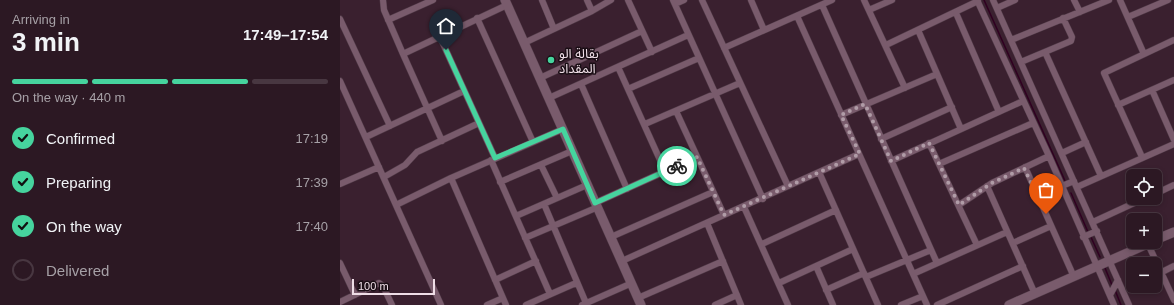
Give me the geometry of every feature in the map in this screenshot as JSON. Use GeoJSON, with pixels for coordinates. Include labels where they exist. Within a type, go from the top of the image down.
{"type":"FeatureCollection","features":[{"type":"Feature","properties":{"kind":"street"},"geometry":{"type":"LineString","coordinates":[[384,0],[383,8],[442,141]]}},
{"type":"Feature","properties":{"kind":"street"},"geometry":{"type":"LineString","coordinates":[[388,20],[433,0]]}},
{"type":"Feature","properties":{"kind":"street"},"geometry":{"type":"LineString","coordinates":[[542,0],[554,29]]}},
{"type":"Feature","properties":{"kind":"street"},"geometry":{"type":"LineString","coordinates":[[587,0],[592,11]]}},
{"type":"Feature","properties":{"kind":"street"},"geometry":{"type":"LineString","coordinates":[[524,43],[592,11],[611,0]]}},
{"type":"Feature","properties":{"kind":"street"},"geometry":{"type":"LineString","coordinates":[[628,0],[652,52]]}},
{"type":"Feature","properties":{"kind":"street"},"geometry":{"type":"LineString","coordinates":[[684,0],[674,2],[763,199]]}},
{"type":"Feature","properties":{"kind":"street"},"geometry":{"type":"LineString","coordinates":[[702,0],[788,186]]}},
{"type":"Feature","properties":{"kind":"street"},"geometry":{"type":"LineString","coordinates":[[751,0],[764,30]]}},
{"type":"Feature","properties":{"kind":"street"},"geometry":{"type":"LineString","coordinates":[[724,48],[832,0]]}},
{"type":"Feature","properties":{"kind":"street"},"geometry":{"type":"LineString","coordinates":[[864,0],[905,88]]}},
{"type":"Feature","properties":{"kind":"street"},"geometry":{"type":"LineString","coordinates":[[869,10],[892,0]]}},
{"type":"Feature","properties":{"kind":"street"},"geometry":{"type":"LineString","coordinates":[[993,0],[1129,305]]}},
{"type":"Feature","properties":{"kind":"street"},"geometry":{"type":"LineString","coordinates":[[997,8],[1015,0]]}},
{"type":"Feature","properties":{"kind":"street"},"geometry":{"type":"LineString","coordinates":[[1074,0],[1080,12]]}},
{"type":"Feature","properties":{"kind":"street"},"geometry":{"type":"LineString","coordinates":[[1011,40],[1108,0]]}},
{"type":"Feature","properties":{"kind":"street"},"geometry":{"type":"LineString","coordinates":[[1120,0],[1144,54]]}},
{"type":"Feature","properties":{"kind":"street"},"geometry":{"type":"LineString","coordinates":[[1128,17],[1168,0]]}},
{"type":"Feature","properties":{"kind":"street"},"geometry":{"type":"LineString","coordinates":[[886,46],[978,1],[1049,156],[1114,305]]}},
{"type":"Feature","properties":{"kind":"street"},"geometry":{"type":"LineString","coordinates":[[403,54],[440,37],[506,2],[632,283],[638,302],[723,260]]}},
{"type":"Feature","properties":{"kind":"street"},"geometry":{"type":"LineString","coordinates":[[822,5],[937,263]]}},
{"type":"Feature","properties":{"kind":"street"},"geometry":{"type":"LineString","coordinates":[[956,12],[999,112]]}},
{"type":"Feature","properties":{"kind":"street"},"geometry":{"type":"LineString","coordinates":[[797,16],[927,305]]}},
{"type":"Feature","properties":{"kind":"street"},"geometry":{"type":"LineString","coordinates":[[340,18],[390,126]]}},
{"type":"Feature","properties":{"kind":"street"},"geometry":{"type":"LineString","coordinates":[[477,18],[533,142]]}},
{"type":"Feature","properties":{"kind":"street"},"geometry":{"type":"LineString","coordinates":[[1021,62],[1072,40],[1063,18]]}},
{"type":"Feature","properties":{"kind":"street"},"geometry":{"type":"LineString","coordinates":[[918,30],[961,128]]}},
{"type":"Feature","properties":{"kind":"street"},"geometry":{"type":"LineString","coordinates":[[540,78],[642,31]]}},
{"type":"Feature","properties":{"kind":"street"},"geometry":{"type":"LineString","coordinates":[[549,98],[688,35]]}},
{"type":"Feature","properties":{"kind":"street"},"geometry":{"type":"LineString","coordinates":[[440,37],[479,123],[500,182],[550,294]]}},
{"type":"Feature","properties":{"kind":"street"},"geometry":{"type":"LineString","coordinates":[[1142,157],[1104,72],[1174,40]]}},
{"type":"Feature","properties":{"kind":"street"},"geometry":{"type":"LineString","coordinates":[[1045,52],[1101,176]]}},
{"type":"Feature","properties":{"kind":"street"},"geometry":{"type":"LineString","coordinates":[[628,89],[699,58]]}},
{"type":"Feature","properties":{"kind":"street"},"geometry":{"type":"LineString","coordinates":[[618,67],[665,171]]}},
{"type":"Feature","properties":{"kind":"street"},"geometry":{"type":"LineString","coordinates":[[841,115],[936,74]]}},
{"type":"Feature","properties":{"kind":"street"},"geometry":{"type":"LineString","coordinates":[[1118,105],[1174,80]]}},
{"type":"Feature","properties":{"kind":"street"},"geometry":{"type":"LineString","coordinates":[[340,81],[441,305]]}},
{"type":"Feature","properties":{"kind":"street"},"geometry":{"type":"LineString","coordinates":[[644,124],[676,112],[740,83]]}},
{"type":"Feature","properties":{"kind":"street"},"geometry":{"type":"LineString","coordinates":[[581,84],[627,189]]}},
{"type":"Feature","properties":{"kind":"street"},"geometry":{"type":"LineString","coordinates":[[1152,90],[1174,140]]}},
{"type":"Feature","properties":{"kind":"street"},"geometry":{"type":"LineString","coordinates":[[366,138],[464,91]]}},
{"type":"Feature","properties":{"kind":"street"},"geometry":{"type":"LineString","coordinates":[[891,161],[1023,101]]}},
{"type":"Feature","properties":{"kind":"street"},"geometry":{"type":"LineString","coordinates":[[1027,110],[1039,103]]}},
{"type":"Feature","properties":{"kind":"street"},"geometry":{"type":"LineString","coordinates":[[881,139],[952,107]]}},
{"type":"Feature","properties":{"kind":"street"},"geometry":{"type":"LineString","coordinates":[[676,112],[724,215]]}},
{"type":"Feature","properties":{"kind":"street"},"geometry":{"type":"LineString","coordinates":[[384,177],[403,166],[417,152],[479,123]]}},
{"type":"Feature","properties":{"kind":"street"},"geometry":{"type":"LineString","coordinates":[[939,164],[1033,123]]}},
{"type":"Feature","properties":{"kind":"street"},"geometry":{"type":"LineString","coordinates":[[396,205],[450,178],[563,129]]}},
{"type":"Feature","properties":{"kind":"street"},"geometry":{"type":"LineString","coordinates":[[1062,153],[1086,142]]}},
{"type":"Feature","properties":{"kind":"street"},"geometry":{"type":"LineString","coordinates":[[929,143],[977,245]]}},
{"type":"Feature","properties":{"kind":"street"},"geometry":{"type":"LineString","coordinates":[[1077,188],[1142,157],[1174,144]]}},
{"type":"Feature","properties":{"kind":"street"},"geometry":{"type":"LineString","coordinates":[[500,182],[572,151]]}},
{"type":"Feature","properties":{"kind":"street"},"geometry":{"type":"LineString","coordinates":[[622,261],[763,199],[788,186],[860,154]]}},
{"type":"Feature","properties":{"kind":"street"},"geometry":{"type":"LineString","coordinates":[[959,205],[987,186],[1049,156]]}},
{"type":"Feature","properties":{"kind":"street"},"geometry":{"type":"LineString","coordinates":[[526,238],[697,157]]}},
{"type":"Feature","properties":{"kind":"street"},"geometry":{"type":"LineString","coordinates":[[541,165],[557,198]]}},
{"type":"Feature","properties":{"kind":"street"},"geometry":{"type":"LineString","coordinates":[[340,184],[379,167]]}},
{"type":"Feature","properties":{"kind":"street"},"geometry":{"type":"LineString","coordinates":[[1024,168],[1074,277]]}},
{"type":"Feature","properties":{"kind":"street"},"geometry":{"type":"LineString","coordinates":[[819,172],[878,305]]}},
{"type":"Feature","properties":{"kind":"street"},"geometry":{"type":"LineString","coordinates":[[450,178],[506,305]]}},
{"type":"Feature","properties":{"kind":"street"},"geometry":{"type":"LineString","coordinates":[[1062,186],[1074,181]]}},
{"type":"Feature","properties":{"kind":"street"},"geometry":{"type":"LineString","coordinates":[[516,216],[587,185]]}},
{"type":"Feature","properties":{"kind":"street"},"geometry":{"type":"LineString","coordinates":[[1162,191],[1174,185]]}},
{"type":"Feature","properties":{"kind":"street"},"geometry":{"type":"LineString","coordinates":[[987,186],[1035,294]]}},
{"type":"Feature","properties":{"kind":"street"},"geometry":{"type":"LineString","coordinates":[[611,238],[714,192]]}},
{"type":"Feature","properties":{"kind":"street"},"geometry":{"type":"LineString","coordinates":[[544,204],[584,304],[632,283]]}},
{"type":"Feature","properties":{"kind":"street"},"geometry":{"type":"LineString","coordinates":[[1093,222],[1131,205]]}},
{"type":"Feature","properties":{"kind":"street"},"geometry":{"type":"LineString","coordinates":[[744,207],[762,244],[788,305]]}},
{"type":"Feature","properties":{"kind":"street"},"geometry":{"type":"LineString","coordinates":[[762,244],[836,210]]}},
{"type":"Feature","properties":{"kind":"street"},"geometry":{"type":"LineString","coordinates":[[707,223],[741,305]]}},
{"type":"Feature","properties":{"kind":"street"},"geometry":{"type":"LineString","coordinates":[[1013,243],[1051,226]]}},
{"type":"Feature","properties":{"kind":"street"},"geometry":{"type":"LineString","coordinates":[[1083,236],[1097,231]]}},
{"type":"Feature","properties":{"kind":"street"},"geometry":{"type":"LineString","coordinates":[[913,274],[1007,232]]}},
{"type":"Feature","properties":{"kind":"street"},"geometry":{"type":"LineString","coordinates":[[1162,237],[1174,232]]}},
{"type":"Feature","properties":{"kind":"street"},"geometry":{"type":"LineString","coordinates":[[779,283],[853,249]]}},
{"type":"Feature","properties":{"kind":"street"},"geometry":{"type":"LineString","coordinates":[[1009,305],[1137,249]]}},
{"type":"Feature","properties":{"kind":"street"},"geometry":{"type":"LineString","coordinates":[[826,290],[931,250]]}},
{"type":"Feature","properties":{"kind":"street"},"geometry":{"type":"LineString","coordinates":[[495,280],[536,261]]}},
{"type":"Feature","properties":{"kind":"street"},"geometry":{"type":"LineString","coordinates":[[340,262],[355,295]]}},
{"type":"Feature","properties":{"kind":"street"},"geometry":{"type":"LineString","coordinates":[[816,266],[833,305]]}},
{"type":"Feature","properties":{"kind":"street"},"geometry":{"type":"LineString","coordinates":[[937,305],[1023,266]]}},
{"type":"Feature","properties":{"kind":"street"},"geometry":{"type":"LineString","coordinates":[[1174,266],[1162,272],[1174,300]]}},
{"type":"Feature","properties":{"kind":"street"},"geometry":{"type":"LineString","coordinates":[[1110,295],[1118,280]]}},
{"type":"Feature","properties":{"kind":"street"},"geometry":{"type":"LineString","coordinates":[[340,302],[379,283],[383,286],[392,305]]}},
{"type":"Feature","properties":{"kind":"street"},"geometry":{"type":"LineString","coordinates":[[526,305],[576,283]]}},
{"type":"Feature","properties":{"kind":"street"},"geometry":{"type":"LineString","coordinates":[[715,305],[737,295]]}},
{"type":"Feature","properties":{"kind":"street"},"geometry":{"type":"LineString","coordinates":[[901,305],[923,296]]}},
{"type":"Feature","properties":{"kind":"street"},"geometry":{"type":"LineString","coordinates":[[487,305],[503,298]]}},
{"type":"Feature","properties":{"kind":"waterway"},"geometry":{"type":"LineString","coordinates":[[984,0],[1066,183]]}},
{"type":"Feature","properties":{"kind":"waterway"},"geometry":{"type":"LineString","coordinates":[[1071,193],[1088,232]]}},
{"type":"Feature","properties":{"kind":"waterway"},"geometry":{"type":"LineString","coordinates":[[1090,235],[1100,257]]}},
{"type":"Feature","properties":{"kind":"waterway"},"geometry":{"type":"LineString","coordinates":[[1105,268],[1112,285]]}},
{"type":"Feature","properties":{"kind":"waterway"},"geometry":{"type":"LineString","coordinates":[[1115,290],[1121,305]]}},
{"type":"Feature","properties":{"kind":"way so far"},"geometry":{"type":"LineString","coordinates":[[677,166],[697,157],[724,215],[763,199],[788,186],[860,154],[841,115],[865,104],[891,161],[929,143],[959,205],[981,192],[992,183],[1024,168],[1046,214]]}},
{"type":"Feature","properties":{"kind":"place","name":"بقالة الو المقداد"},"geometry":{"type":"Point","coordinates":[551,60]}},
{"type":"Feature","properties":{"kind":"route"},"geometry":{"type":"LineString","coordinates":[[446,50],[495,158],[563,129],[595,203],[677,166]]}}]}
